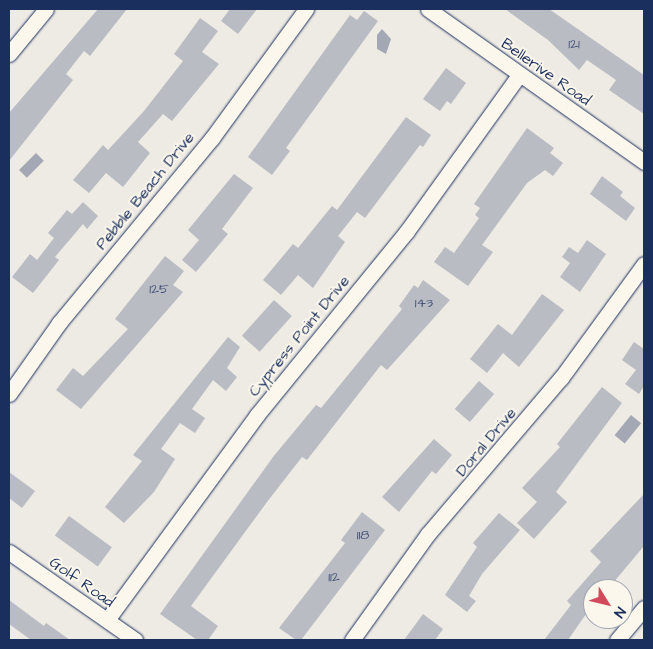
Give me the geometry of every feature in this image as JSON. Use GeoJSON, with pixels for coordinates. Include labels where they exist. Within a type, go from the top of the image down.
{"type":"FeatureCollection","features":[{"type":"Feature","properties":{"kind":"street"},"geometry":{"type":"LineString","coordinates":[[9,54],[46,9]]}},
{"type":"Feature","properties":{"kind":"street","name":"Pebble Beach Drive"},"geometry":{"type":"LineString","coordinates":[[9,394],[59,324],[212,138],[306,9]]}},
{"type":"Feature","properties":{"kind":"street","name":"Bellerive Road"},"geometry":{"type":"LineString","coordinates":[[428,9],[644,162]]}},
{"type":"Feature","properties":{"kind":"street","name":"Cypress Point Drive"},"geometry":{"type":"LineString","coordinates":[[107,620],[257,415],[407,231],[519,75]]}},
{"type":"Feature","properties":{"kind":"street","name":"Doral Drive"},"geometry":{"type":"LineString","coordinates":[[352,640],[428,534],[561,378],[644,264]]}},
{"type":"Feature","properties":{"kind":"street","name":"Golf Road"},"geometry":{"type":"LineString","coordinates":[[9,552],[135,640]]}},
{"type":"Feature","properties":{"kind":"street"},"geometry":{"type":"LineString","coordinates":[[617,640],[644,608]]}},
{"type":"Feature","properties":{"kind":"shaded area"},"geometry":{"type":"Polygon","coordinates":[[[382,29],[391,39],[386,54],[377,49],[377,35],[382,29]]]}},
{"type":"Feature","properties":{"kind":"shaded area"},"geometry":{"type":"Polygon","coordinates":[[[36,153],[44,161],[27,178],[19,170],[36,153]]]}},
{"type":"Feature","properties":{"kind":"shaded area"},"geometry":{"type":"Polygon","coordinates":[[[631,415],[641,423],[625,443],[615,435],[631,415]]]}},
{"type":"Feature","properties":{"kind":"building"},"geometry":{"type":"Polygon","coordinates":[[[98,9],[127,9],[90,56],[84,51],[66,74],[73,80],[9,161],[9,113],[98,9]]]}},
{"type":"Feature","properties":{"kind":"building"},"geometry":{"type":"Polygon","coordinates":[[[230,9],[257,9],[238,34],[221,21],[230,9]]]}},
{"type":"Feature","properties":{"kind":"building"},"geometry":{"type":"Polygon","coordinates":[[[505,9],[549,9],[644,75],[644,114],[609,90],[616,80],[587,60],[579,70],[548,40],[505,9]]]}},
{"type":"Feature","properties":{"kind":"building"},"geometry":{"type":"Polygon","coordinates":[[[364,11],[378,21],[286,148],[290,151],[272,175],[248,157],[350,15],[357,20],[364,11]]]}},
{"type":"Feature","properties":{"kind":"building"},"geometry":{"type":"Polygon","coordinates":[[[200,18],[218,31],[202,52],[219,64],[172,121],[163,114],[138,142],[150,153],[123,187],[106,173],[89,193],[73,180],[103,145],[108,150],[144,111],[183,61],[174,54],[200,18]]]}},
{"type":"Feature","properties":{"kind":"building"},"geometry":{"type":"Polygon","coordinates":[[[446,68],[466,83],[451,104],[447,101],[440,111],[423,99],[446,68]]]}},
{"type":"Feature","properties":{"kind":"building"},"geometry":{"type":"Polygon","coordinates":[[[406,117],[431,135],[423,147],[420,145],[365,218],[357,212],[338,236],[345,242],[313,288],[298,275],[281,295],[263,280],[293,244],[298,248],[332,206],[337,210],[406,117]]]}},
{"type":"Feature","properties":{"kind":"building"},"geometry":{"type":"Polygon","coordinates":[[[527,128],[554,148],[550,153],[563,163],[553,176],[545,170],[527,183],[482,245],[493,252],[468,286],[434,262],[445,247],[454,253],[479,218],[475,215],[480,208],[474,204],[527,128]]]}},
{"type":"Feature","properties":{"kind":"building"},"geometry":{"type":"Polygon","coordinates":[[[234,174],[253,188],[222,229],[228,234],[196,272],[182,260],[199,240],[188,230],[234,174]]]}},
{"type":"Feature","properties":{"kind":"building"},"geometry":{"type":"Polygon","coordinates":[[[602,176],[623,192],[620,196],[635,208],[626,221],[590,194],[602,176]]]}},
{"type":"Feature","properties":{"kind":"building"},"geometry":{"type":"Polygon","coordinates":[[[83,202],[98,216],[87,229],[83,224],[55,257],[59,260],[33,293],[12,277],[30,254],[37,260],[54,238],[48,233],[67,210],[72,214],[83,202]]]}},
{"type":"Feature","properties":{"kind":"building"},"geometry":{"type":"Polygon","coordinates":[[[587,240],[606,254],[580,292],[560,277],[570,263],[562,257],[569,247],[578,253],[587,240]]]}},
{"type":"Feature","properties":{"kind":"building"},"geometry":{"type":"Polygon","coordinates":[[[165,256],[184,271],[173,285],[183,292],[81,409],[56,390],[73,368],[83,376],[128,329],[115,319],[165,256]]]}},
{"type":"Feature","properties":{"kind":"building"},"geometry":{"type":"Polygon","coordinates":[[[423,280],[450,300],[387,370],[381,365],[307,460],[302,457],[191,606],[218,626],[208,640],[197,640],[160,614],[273,457],[316,405],[321,408],[402,309],[399,306],[414,285],[418,288],[423,280]]]}},
{"type":"Feature","properties":{"kind":"building"},"geometry":{"type":"Polygon","coordinates":[[[542,294],[564,310],[519,367],[503,353],[487,373],[470,359],[498,324],[512,335],[542,294]]]}},
{"type":"Feature","properties":{"kind":"building"},"geometry":{"type":"Polygon","coordinates":[[[274,300],[292,316],[260,352],[242,336],[274,300]]]}},
{"type":"Feature","properties":{"kind":"building"},"geometry":{"type":"Polygon","coordinates":[[[228,337],[240,347],[227,368],[237,377],[226,391],[213,380],[192,409],[205,418],[195,433],[180,423],[161,449],[175,459],[154,492],[124,523],[105,507],[142,461],[133,455],[228,337]]]}},
{"type":"Feature","properties":{"kind":"building"},"geometry":{"type":"Polygon","coordinates":[[[634,342],[644,349],[644,386],[639,394],[625,384],[636,370],[622,360],[634,342]]]}},
{"type":"Feature","properties":{"kind":"building"},"geometry":{"type":"Polygon","coordinates":[[[479,381],[494,394],[470,422],[455,409],[479,381]]]}},
{"type":"Feature","properties":{"kind":"building"},"geometry":{"type":"Polygon","coordinates":[[[602,387],[622,403],[556,492],[567,502],[534,539],[517,523],[537,502],[522,488],[560,447],[557,444],[602,387]]]}},
{"type":"Feature","properties":{"kind":"building"},"geometry":{"type":"Polygon","coordinates":[[[434,439],[452,455],[436,474],[432,471],[399,512],[382,497],[434,439]]]}},
{"type":"Feature","properties":{"kind":"building"},"geometry":{"type":"Polygon","coordinates":[[[9,472],[35,491],[22,508],[9,498],[9,472]]]}},
{"type":"Feature","properties":{"kind":"building"},"geometry":{"type":"Polygon","coordinates":[[[644,494],[644,546],[616,579],[586,579],[601,562],[590,551],[644,494]]]}},
{"type":"Feature","properties":{"kind":"building"},"geometry":{"type":"Polygon","coordinates":[[[362,512],[385,530],[301,640],[296,640],[279,628],[345,543],[341,540],[362,512]]]}},
{"type":"Feature","properties":{"kind":"building"},"geometry":{"type":"Polygon","coordinates":[[[499,513],[520,530],[482,574],[469,596],[476,601],[467,612],[445,595],[477,547],[473,543],[499,513]]]}},
{"type":"Feature","properties":{"kind":"building"},"geometry":{"type":"Polygon","coordinates":[[[69,516],[112,547],[98,567],[55,535],[69,516]]]}},
{"type":"Feature","properties":{"kind":"building"},"geometry":{"type":"Polygon","coordinates":[[[583,583],[583,618],[568,640],[544,640],[571,605],[567,601],[583,583]]]}},
{"type":"Feature","properties":{"kind":"building"},"geometry":{"type":"Polygon","coordinates":[[[9,600],[44,626],[46,623],[70,640],[31,640],[9,624],[9,600]]]}},
{"type":"Feature","properties":{"kind":"building"},"geometry":{"type":"Polygon","coordinates":[[[423,614],[443,629],[435,640],[404,640],[423,614]]]}}]}
